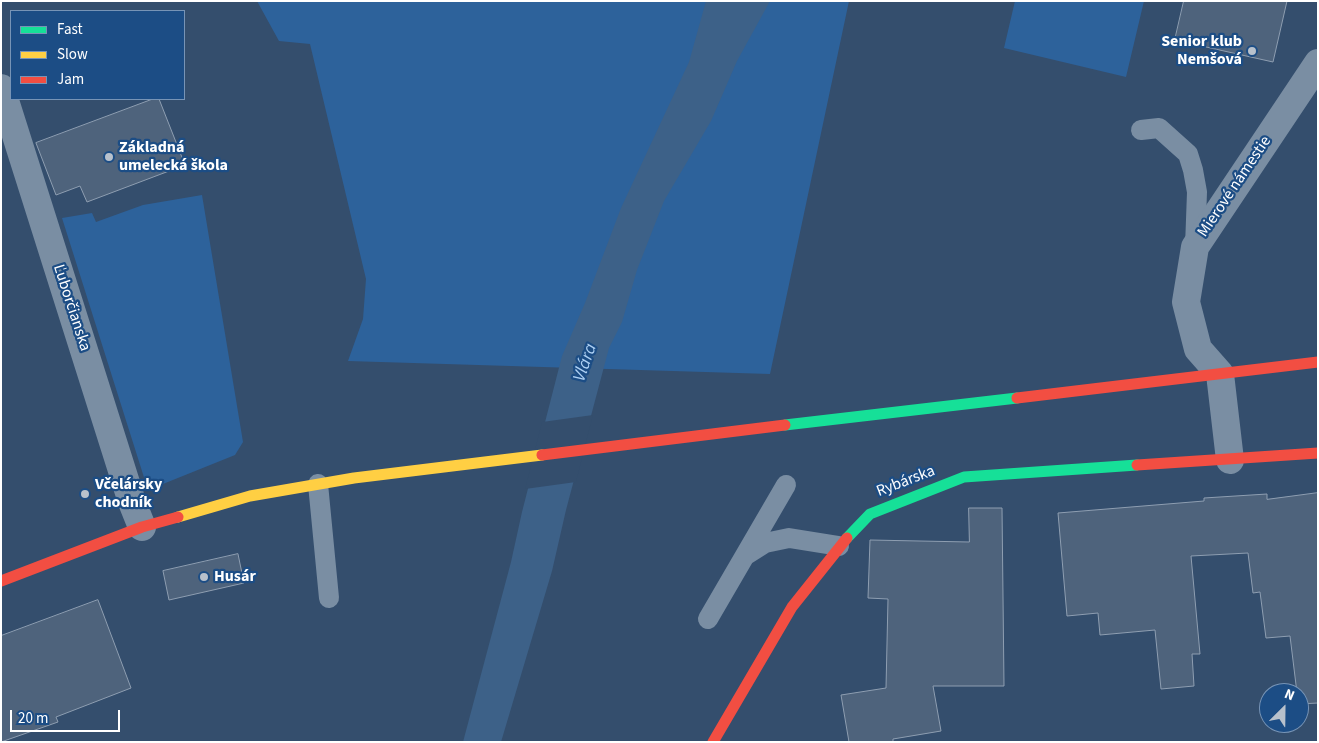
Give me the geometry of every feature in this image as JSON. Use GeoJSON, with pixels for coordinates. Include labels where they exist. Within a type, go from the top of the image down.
{"type":"FeatureCollection","features":[{"type":"Feature","properties":{"kind":"main road"},"geometry":{"type":"LineString","coordinates":[[1,581],[142,527],[250,496],[354,478],[1318,362]]}},
{"type":"Feature","properties":{"kind":"main road"},"geometry":{"type":"LineString","coordinates":[[1230,460],[1318,453]]}},
{"type":"Feature","properties":{"kind":"main road","name":"Rybárska"},"geometry":{"type":"LineString","coordinates":[[713,742],[792,607],[839,546],[870,514],[964,477],[1230,460]]}},
{"type":"Feature","properties":{"kind":"street","name":"Mierové námestie"},"geometry":{"type":"LineString","coordinates":[[1220,374],[1198,349],[1186,302],[1195,247],[1318,63]]}},
{"type":"Feature","properties":{"kind":"street","name":"Ľuborčianska"},"geometry":{"type":"LineString","coordinates":[[1,88],[132,502],[142,527]]}},
{"type":"Feature","properties":{"kind":"street"},"geometry":{"type":"LineString","coordinates":[[1220,374],[1230,460]]}},
{"type":"Feature","properties":{"kind":"lane"},"geometry":{"type":"LineString","coordinates":[[1141,130],[1159,128],[1188,154],[1197,192],[1195,247]]}},
{"type":"Feature","properties":{"kind":"lane"},"geometry":{"type":"LineString","coordinates":[[318,484],[329,598]]}},
{"type":"Feature","properties":{"kind":"lane"},"geometry":{"type":"LineString","coordinates":[[708,619],[786,485]]}},
{"type":"Feature","properties":{"kind":"lane"},"geometry":{"type":"LineString","coordinates":[[746,555],[765,543],[789,538],[839,546]]}},
{"type":"Feature","properties":{"kind":"shaded area"},"geometry":{"type":"Polygon","coordinates":[[[257,1],[849,1],[770,374],[348,361],[363,319],[366,279],[310,44],[279,41],[257,1]]]}},
{"type":"Feature","properties":{"kind":"shaded area"},"geometry":{"type":"Polygon","coordinates":[[[1015,1],[1144,1],[1126,77],[1004,48],[1015,1]]]}},
{"type":"Feature","properties":{"kind":"shaded area"},"geometry":{"type":"Polygon","coordinates":[[[202,195],[243,442],[235,455],[148,490],[62,218],[92,213],[96,222],[143,205],[202,195]]]}},
{"type":"Feature","properties":{"kind":"water","name":"Vlára"},"geometry":{"type":"Polygon","coordinates":[[[706,1],[770,1],[737,61],[711,121],[664,201],[637,270],[622,322],[609,348],[566,510],[552,571],[501,742],[463,742],[511,562],[562,356],[585,303],[621,208],[689,62],[706,1]]]}},
{"type":"Feature","properties":{"kind":"pier"},"geometry":{"type":"Polygon","coordinates":[[[593,415],[576,482],[525,489],[542,422],[593,415]]]}},
{"type":"Feature","properties":{"kind":"building"},"geometry":{"type":"Polygon","coordinates":[[[1184,1],[1287,1],[1273,62],[1175,40],[1184,1]]]}},
{"type":"Feature","properties":{"kind":"building"},"geometry":{"type":"Polygon","coordinates":[[[150,100],[159,100],[185,165],[87,202],[80,186],[56,195],[36,143],[150,100]]]}},
{"type":"Feature","properties":{"kind":"building"},"geometry":{"type":"Polygon","coordinates":[[[1318,493],[1318,703],[1309,703],[1309,683],[1296,683],[1290,636],[1266,638],[1260,592],[1253,593],[1248,553],[1191,556],[1200,654],[1192,654],[1194,686],[1161,689],[1155,630],[1100,635],[1098,613],[1067,616],[1058,513],[1204,501],[1204,498],[1267,494],[1267,499],[1318,493]]]}},
{"type":"Feature","properties":{"kind":"building"},"geometry":{"type":"Polygon","coordinates":[[[969,508],[1002,508],[1004,686],[933,686],[941,731],[893,739],[893,742],[849,742],[841,695],[886,688],[888,599],[868,598],[870,540],[969,542],[969,508]]]}},
{"type":"Feature","properties":{"kind":"building","name":"Husár"},"geometry":{"type":"Polygon","coordinates":[[[238,554],[244,583],[169,600],[163,571],[238,554]]]}},
{"type":"Feature","properties":{"kind":"building"},"geometry":{"type":"Polygon","coordinates":[[[98,600],[131,688],[56,717],[58,722],[1,742],[1,636],[98,600]]]}},
{"type":"Feature","properties":{"kind":"traffic: fast"},"geometry":{"type":"LineString","coordinates":[[785,425],[1017,398]]}},
{"type":"Feature","properties":{"kind":"traffic: fast"},"geometry":{"type":"LineString","coordinates":[[847,538],[870,514],[964,477],[1137,465]]}},
{"type":"Feature","properties":{"kind":"traffic: slow"},"geometry":{"type":"LineString","coordinates":[[178,517],[250,496],[354,478],[542,455]]}},
{"type":"Feature","properties":{"kind":"traffic: jam"},"geometry":{"type":"LineString","coordinates":[[1017,398],[1318,362]]}},
{"type":"Feature","properties":{"kind":"traffic: jam"},"geometry":{"type":"LineString","coordinates":[[542,455],[785,425]]}},
{"type":"Feature","properties":{"kind":"traffic: jam"},"geometry":{"type":"LineString","coordinates":[[1137,465],[1318,453]]}},
{"type":"Feature","properties":{"kind":"traffic: jam"},"geometry":{"type":"LineString","coordinates":[[1,581],[142,527],[178,517]]}},
{"type":"Feature","properties":{"kind":"traffic: jam"},"geometry":{"type":"LineString","coordinates":[[713,742],[792,607],[847,538]]}},
{"type":"Feature","properties":{"kind":"place","name":"Senior klub Nemšová"},"geometry":{"type":"Point","coordinates":[1252,51]}},
{"type":"Feature","properties":{"kind":"place","name":"Základná umelecká škola"},"geometry":{"type":"Point","coordinates":[109,157]}},
{"type":"Feature","properties":{"kind":"place","name":"Včelársky chodník"},"geometry":{"type":"Point","coordinates":[85,494]}},
{"type":"Feature","properties":{"kind":"place","name":"Husár"},"geometry":{"type":"Point","coordinates":[204,577]}}]}
